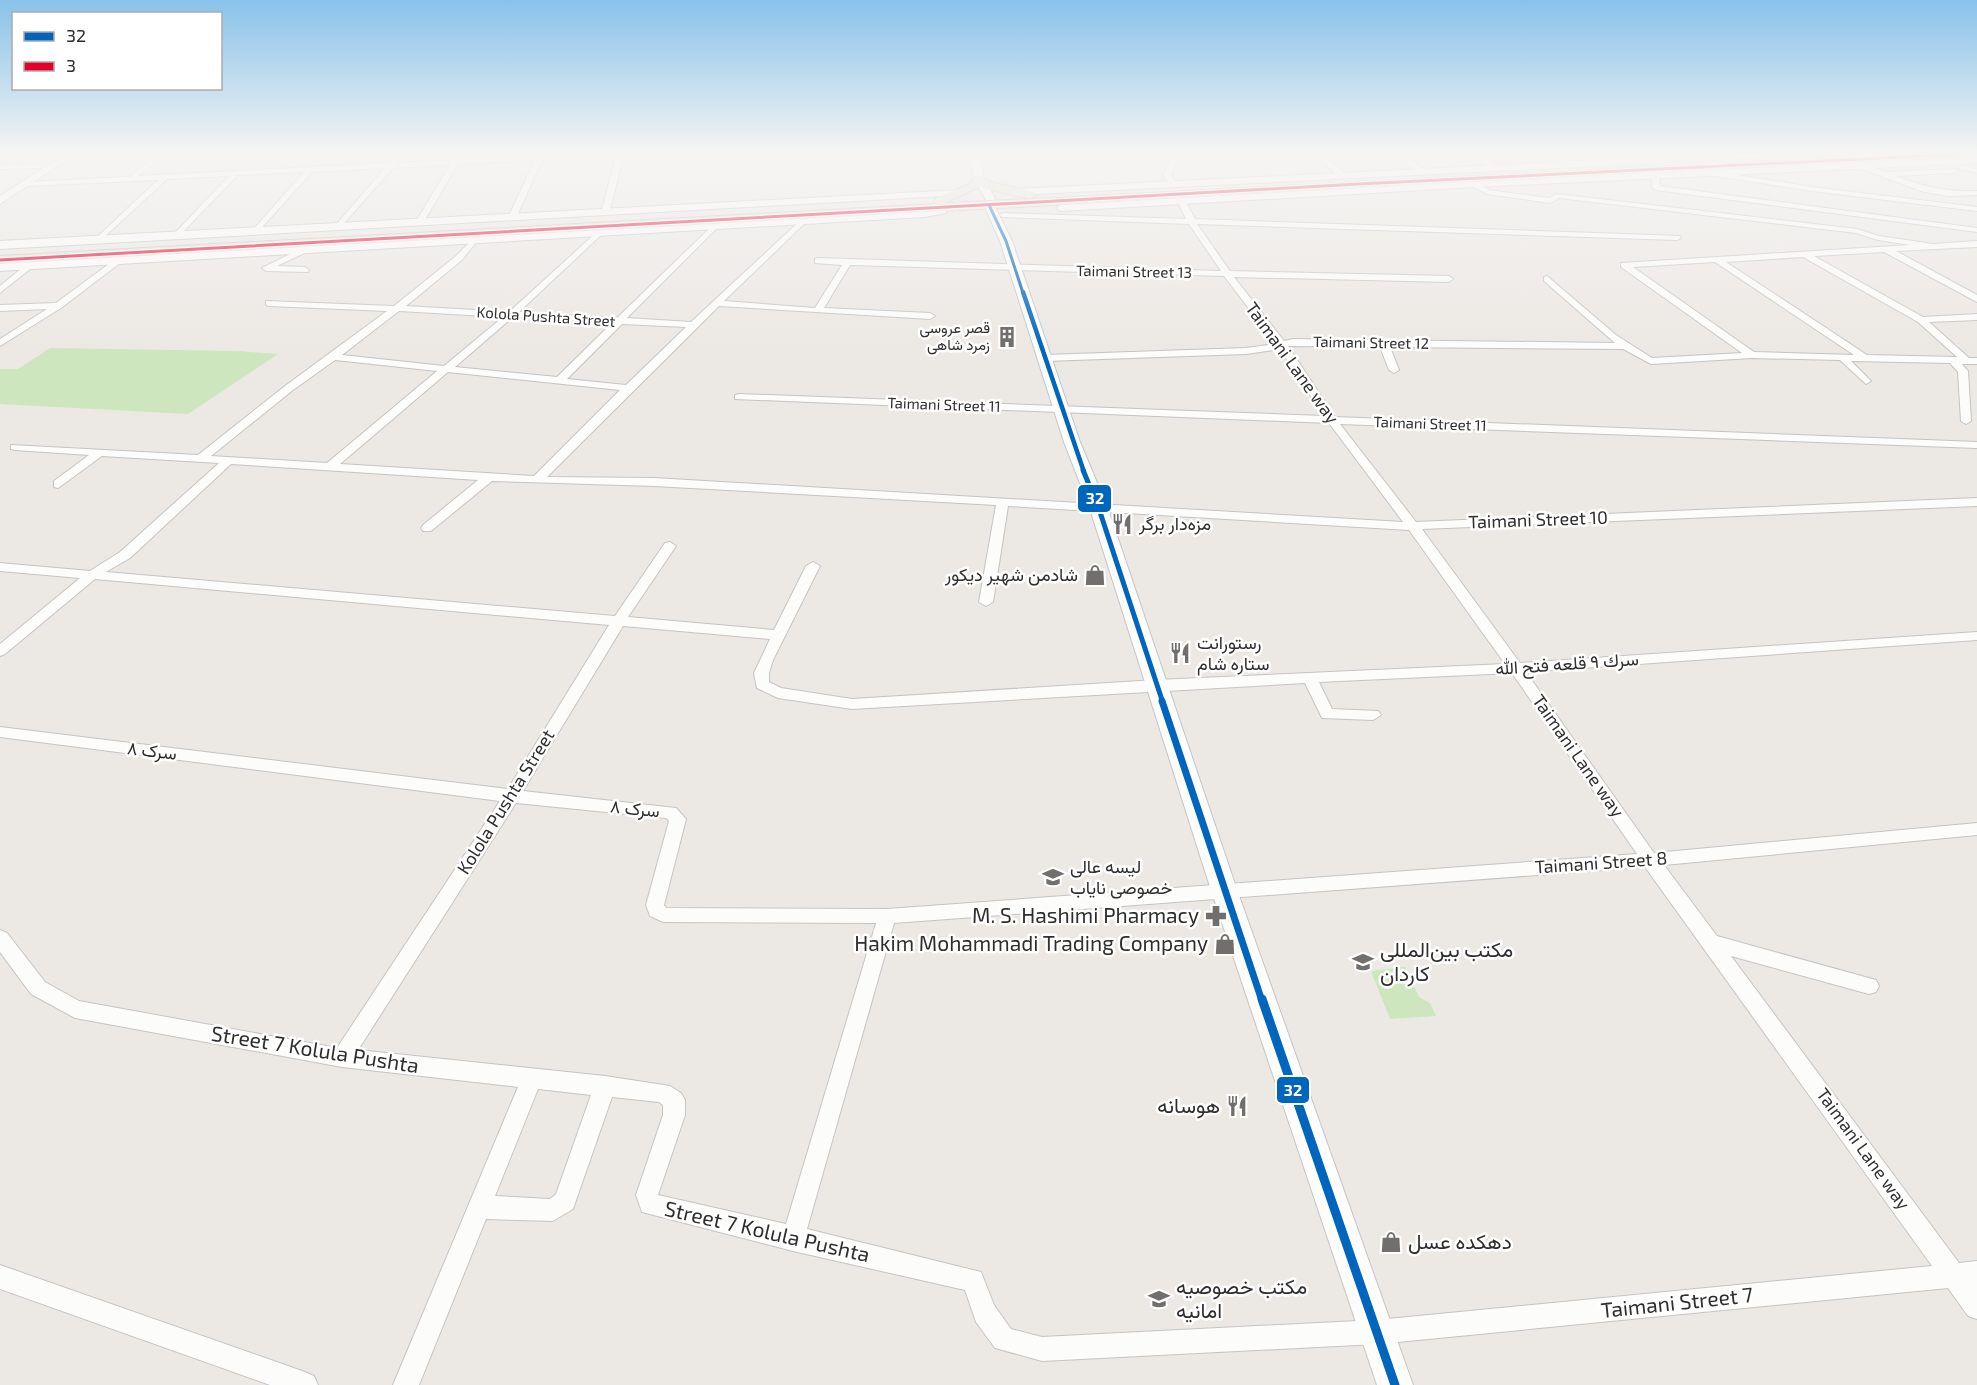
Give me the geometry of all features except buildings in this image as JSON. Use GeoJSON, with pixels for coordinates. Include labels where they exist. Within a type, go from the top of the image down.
{"type":"FeatureCollection","features":[{"type":"Feature","properties":{"kind":"main road"},"geometry":{"type":"LineString","coordinates":[[549,225],[630,219]]}},
{"type":"Feature","properties":{"kind":"main road"},"geometry":{"type":"LineString","coordinates":[[2,251],[549,225],[737,219]]}},
{"type":"Feature","properties":{"kind":"street"},"geometry":{"type":"LineString","coordinates":[[99,240],[121,219]]}},
{"type":"Feature","properties":{"kind":"street"},"geometry":{"type":"LineString","coordinates":[[177,236],[193,219]]}},
{"type":"Feature","properties":{"kind":"street"},"geometry":{"type":"LineString","coordinates":[[256,232],[267,219]]}},
{"type":"Feature","properties":{"kind":"street"},"geometry":{"type":"LineString","coordinates":[[338,228],[346,219]]}},
{"type":"Feature","properties":{"kind":"street"},"geometry":{"type":"LineString","coordinates":[[419,223],[422,219]]}},
{"type":"Feature","properties":{"kind":"street"},"geometry":{"type":"LineString","coordinates":[[2,251],[99,240],[500,219]]}},
{"type":"Feature","properties":{"kind":"street"},"geometry":{"type":"LineString","coordinates":[[0,267],[826,219]]}},
{"type":"Feature","properties":{"kind":"street"},"geometry":{"type":"LineString","coordinates":[[998,219],[1046,358],[1061,410],[1099,508],[1224,890],[1395,1385]]}},
{"type":"Feature","properties":{"kind":"street"},"geometry":{"type":"LineString","coordinates":[[1170,219],[1192,222],[1677,238]]}},
{"type":"Feature","properties":{"kind":"street","name":"Taimani Lane way"},"geometry":{"type":"LineString","coordinates":[[1190,219],[1227,274],[1283,346],[1332,420],[1413,526],[1516,668],[1650,860],[1966,1274],[1977,1307]]}},
{"type":"Feature","properties":{"kind":"street"},"geometry":{"type":"LineString","coordinates":[[1742,219],[1857,231],[1878,238],[1936,247]]}},
{"type":"Feature","properties":{"kind":"street"},"geometry":{"type":"LineString","coordinates":[[1890,219],[1977,230]]}},
{"type":"Feature","properties":{"kind":"street"},"geometry":{"type":"LineString","coordinates":[[537,480],[628,388],[802,221]]}},
{"type":"Feature","properties":{"kind":"street"},"geometry":{"type":"LineString","coordinates":[[558,382],[714,226]]}},
{"type":"Feature","properties":{"kind":"street"},"geometry":{"type":"LineString","coordinates":[[328,468],[513,313],[598,233]]}},
{"type":"Feature","properties":{"kind":"street"},"geometry":{"type":"LineString","coordinates":[[200,459],[331,357],[360,338],[459,258],[474,240]]}},
{"type":"Feature","properties":{"kind":"street"},"geometry":{"type":"LineString","coordinates":[[1752,355],[1624,265],[1976,245]]}},
{"type":"Feature","properties":{"kind":"street"},"geometry":{"type":"LineString","coordinates":[[305,270],[266,268],[308,248]]}},
{"type":"Feature","properties":{"kind":"street"},"geometry":{"type":"LineString","coordinates":[[1886,250],[1977,299]]}},
{"type":"Feature","properties":{"kind":"street"},"geometry":{"type":"LineString","coordinates":[[1804,254],[1921,320],[1966,360]]}},
{"type":"Feature","properties":{"kind":"street"},"geometry":{"type":"LineString","coordinates":[[0,343],[58,306],[120,260]]}},
{"type":"Feature","properties":{"kind":"street"},"geometry":{"type":"LineString","coordinates":[[1718,260],[1864,357]]}},
{"type":"Feature","properties":{"kind":"street","name":"Taimani Street 13"},"geometry":{"type":"LineString","coordinates":[[818,261],[1015,269],[1449,279]]}},
{"type":"Feature","properties":{"kind":"street"},"geometry":{"type":"LineString","coordinates":[[818,310],[847,263]]}},
{"type":"Feature","properties":{"kind":"street"},"geometry":{"type":"LineString","coordinates":[[0,290],[31,265]]}},
{"type":"Feature","properties":{"kind":"street"},"geometry":{"type":"LineString","coordinates":[[1547,279],[1625,346],[1643,358],[1651,360],[1752,355],[1977,361]]}},
{"type":"Feature","properties":{"kind":"street","name":"Kolola Pushta Street"},"geometry":{"type":"LineString","coordinates":[[269,303],[513,313],[620,322],[695,325]]}},
{"type":"Feature","properties":{"kind":"street"},"geometry":{"type":"LineString","coordinates":[[717,303],[930,316]]}},
{"type":"Feature","properties":{"kind":"street"},"geometry":{"type":"LineString","coordinates":[[0,308],[58,306]]}},
{"type":"Feature","properties":{"kind":"street"},"geometry":{"type":"LineString","coordinates":[[1921,320],[1977,316]]}},
{"type":"Feature","properties":{"kind":"street","name":"Taimani Street 12"},"geometry":{"type":"LineString","coordinates":[[1046,358],[1246,351],[1283,346],[1293,342],[1625,346]]}},
{"type":"Feature","properties":{"kind":"street"},"geometry":{"type":"LineString","coordinates":[[1384,343],[1394,370]]}},
{"type":"Feature","properties":{"kind":"street"},"geometry":{"type":"LineString","coordinates":[[331,357],[628,388]]}},
{"type":"Feature","properties":{"kind":"street"},"geometry":{"type":"LineString","coordinates":[[1840,357],[1866,381]]}},
{"type":"Feature","properties":{"kind":"street"},"geometry":{"type":"LineString","coordinates":[[1953,360],[1963,371],[1966,421]]}},
{"type":"Feature","properties":{"kind":"street","name":"Taimani Street 11"},"geometry":{"type":"LineString","coordinates":[[739,397],[1977,445]]}},
{"type":"Feature","properties":{"kind":"street","name":"Taimani Street 10"},"geometry":{"type":"LineString","coordinates":[[15,447],[537,480],[654,482],[1413,526],[1977,502]]}},
{"type":"Feature","properties":{"kind":"street"},"geometry":{"type":"LineString","coordinates":[[58,484],[99,453]]}},
{"type":"Feature","properties":{"kind":"street"},"geometry":{"type":"LineString","coordinates":[[0,651],[91,576],[125,555],[228,461]]}},
{"type":"Feature","properties":{"kind":"street"},"geometry":{"type":"LineString","coordinates":[[427,528],[489,477]]}},
{"type":"Feature","properties":{"kind":"street"},"geometry":{"type":"LineString","coordinates":[[986,602],[1003,502]]}},
{"type":"Feature","properties":{"kind":"street","name":"Kolola Pushta Street"},"geometry":{"type":"LineString","coordinates":[[342,1058],[512,796],[619,620],[670,546]]}},
{"type":"Feature","properties":{"kind":"street"},"geometry":{"type":"LineString","coordinates":[[0,567],[778,635],[813,566]]}},
{"type":"Feature","properties":{"kind":"street","name":"سرك ٩ قلعه فتح الله"},"geometry":{"type":"LineString","coordinates":[[778,635],[762,670],[760,680],[762,685],[778,693],[812,700],[852,704],[1156,685],[1516,668],[1977,636]]}},
{"type":"Feature","properties":{"kind":"street"},"geometry":{"type":"LineString","coordinates":[[1310,678],[1327,714],[1373,715]]}},
{"type":"Feature","properties":{"kind":"street","name":"سرک ۸"},"geometry":{"type":"LineString","coordinates":[[0,732],[512,796],[670,813],[678,819],[656,905],[656,911],[663,915],[887,915],[1224,890]]}},
{"type":"Feature","properties":{"kind":"street","name":"Taimani Street 8"},"geometry":{"type":"LineString","coordinates":[[1224,890],[1650,860],[1977,829]]}},
{"type":"Feature","properties":{"kind":"street"},"geometry":{"type":"LineString","coordinates":[[793,1239],[887,915]]}},
{"type":"Feature","properties":{"kind":"street","name":"Street 7 Kolula Pushta"},"geometry":{"type":"LineString","coordinates":[[0,938],[38,988],[75,1009],[342,1058],[663,1093],[674,1100],[675,1115],[647,1195],[650,1204],[973,1280],[985,1313],[1004,1339],[1042,1349],[1377,1332]]}},
{"type":"Feature","properties":{"kind":"street"},"geometry":{"type":"LineString","coordinates":[[1712,944],[1869,986]]}},
{"type":"Feature","properties":{"kind":"street"},"geometry":{"type":"LineString","coordinates":[[406,1385],[532,1079]]}},
{"type":"Feature","properties":{"kind":"street"},"geometry":{"type":"LineString","coordinates":[[481,1207],[553,1210],[560,1207],[565,1201],[605,1086]]}},
{"type":"Feature","properties":{"kind":"street","name":"Taimani Street 7"},"geometry":{"type":"LineString","coordinates":[[1377,1332],[1966,1274]]}},
{"type":"Feature","properties":{"kind":"street"},"geometry":{"type":"LineString","coordinates":[[0,1277],[305,1385]]}},
{"type":"Feature","properties":{"kind":"green space"},"geometry":{"type":"Polygon","coordinates":[[[50,348],[237,351],[278,354],[188,414],[0,404],[0,369],[18,369],[50,348]]]}},
{"type":"Feature","properties":{"kind":"green space"},"geometry":{"type":"Polygon","coordinates":[[[1405,967],[1419,997],[1430,1003],[1436,1016],[1390,1019],[1371,971],[1405,967]]]}},
{"type":"Feature","properties":{"kind":"transit line","name":"3"},"geometry":{"type":"LineString","coordinates":[[0,260],[739,219]]}},
{"type":"Feature","properties":{"kind":"transit line","name":"32"},"geometry":{"type":"LineString","coordinates":[[995,219],[1006,241],[1072,442],[1099,509],[1224,890],[1395,1385]]}},
{"type":"Feature","properties":{"kind":"place","name":"قصر عروسی زمرد شاهی"},"geometry":{"type":"Point","coordinates":[1007,337]}},
{"type":"Feature","properties":{"kind":"place","name":"مزه‌دار برگر"},"geometry":{"type":"Point","coordinates":[1122,524]}},
{"type":"Feature","properties":{"kind":"place","name":"شادمن شهیر دیکور"},"geometry":{"type":"Point","coordinates":[1095,575]}},
{"type":"Feature","properties":{"kind":"place","name":"رستورانت ستاره شام"},"geometry":{"type":"Point","coordinates":[1180,653]}},
{"type":"Feature","properties":{"kind":"place","name":"لیسه عالی خصوصی نایاب"},"geometry":{"type":"Point","coordinates":[1053,877]}},
{"type":"Feature","properties":{"kind":"place","name":"M. S. Hashimi Pharmacy"},"geometry":{"type":"Point","coordinates":[1216,916]}},
{"type":"Feature","properties":{"kind":"place","name":"Hakim Mohammadi Trading Company"},"geometry":{"type":"Point","coordinates":[1225,944]}},
{"type":"Feature","properties":{"kind":"place","name":"مکتب بین‌المللی کاردان"},"geometry":{"type":"Point","coordinates":[1363,962]}},
{"type":"Feature","properties":{"kind":"place","name":"هوسانه"},"geometry":{"type":"Point","coordinates":[1237,1106]}},
{"type":"Feature","properties":{"kind":"place","name":"دهکده عسل"},"geometry":{"type":"Point","coordinates":[1391,1242]}},
{"type":"Feature","properties":{"kind":"place","name":"مکتب خصوصیه امانیه"},"geometry":{"type":"Point","coordinates":[1159,1299]}}]}
